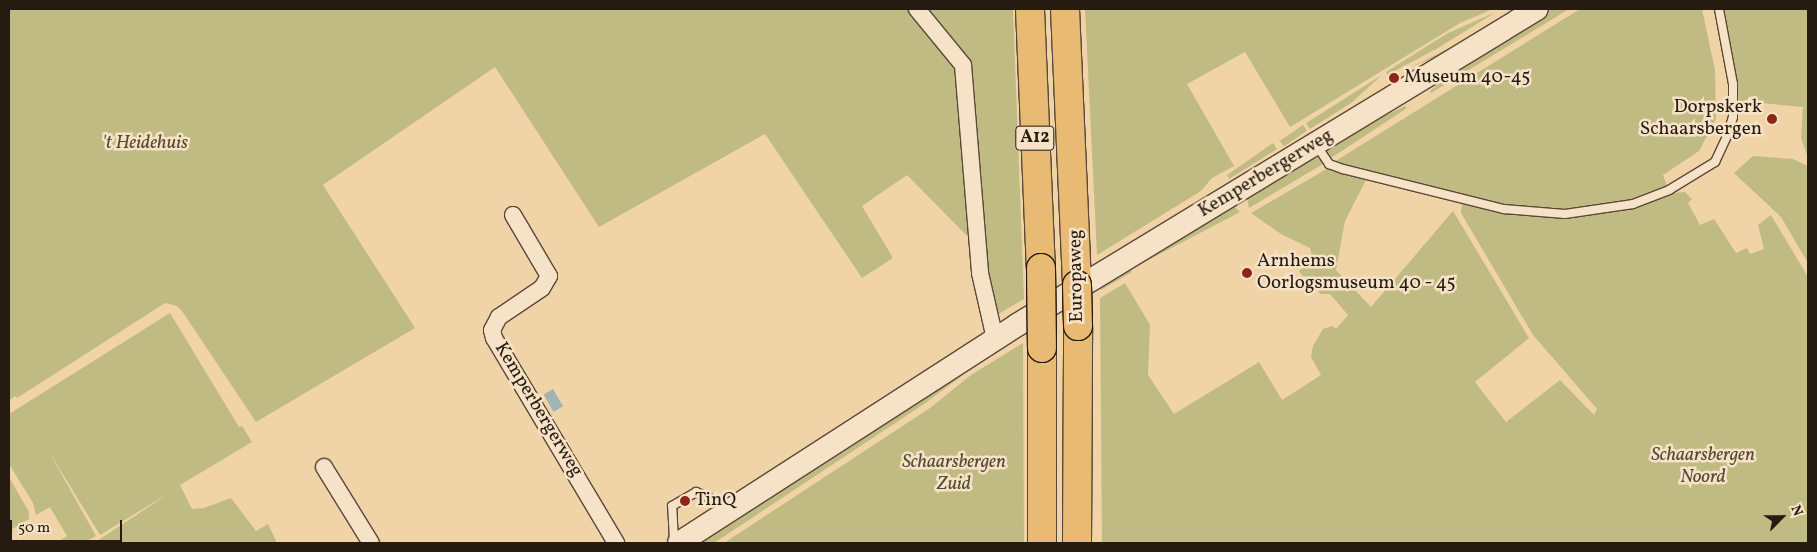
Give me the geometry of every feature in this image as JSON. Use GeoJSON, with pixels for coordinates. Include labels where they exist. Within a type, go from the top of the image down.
{"type":"FeatureCollection","features":[{"type":"Feature","properties":{"kind":"highway","name":"Europaweg"},"geometry":{"type":"LineString","coordinates":[[1030,9],[1041,268],[1042,543]]}},
{"type":"Feature","properties":{"kind":"highway","name":"Europaweg"},"geometry":{"type":"LineString","coordinates":[[1065,9],[1078,326],[1077,543]]}},
{"type":"Feature","properties":{"kind":"main road","name":"Kemperbergerweg"},"geometry":{"type":"LineString","coordinates":[[679,543],[995,339],[1537,9]]}},
{"type":"Feature","properties":{"kind":"street"},"geometry":{"type":"LineString","coordinates":[[917,9],[963,65],[980,274],[995,339]]}},
{"type":"Feature","properties":{"kind":"street","name":"Kemperbergerweg"},"geometry":{"type":"LineString","coordinates":[[513,215],[549,276],[542,288],[498,318],[492,330],[494,338],[616,543]]}},
{"type":"Feature","properties":{"kind":"street"},"geometry":{"type":"LineString","coordinates":[[324,467],[371,543]]}},
{"type":"Feature","properties":{"kind":"lane"},"geometry":{"type":"LineString","coordinates":[[1315,144],[1329,164],[1343,169],[1504,209],[1565,214],[1633,204],[1669,190],[1715,162],[1728,134],[1733,117],[1733,84],[1720,9]]}},
{"type":"Feature","properties":{"kind":"lane"},"geometry":{"type":"LineString","coordinates":[[674,543],[672,506],[696,492],[732,508]]}},
{"type":"Feature","properties":{"kind":"green space","name":"'t Heidehuis"},"geometry":{"type":"Polygon","coordinates":[[[9,9],[911,9],[960,67],[971,240],[907,175],[862,206],[893,258],[862,278],[765,134],[599,227],[495,67],[323,185],[415,328],[256,422],[182,311],[177,306],[165,303],[17,398],[16,396],[9,400],[9,9]]]}},
{"type":"Feature","properties":{"kind":"green space"},"geometry":{"type":"Polygon","coordinates":[[[921,9],[1013,9],[1024,299],[995,316],[989,296],[969,76],[921,9]]]}},
{"type":"Feature","properties":{"kind":"green space"},"geometry":{"type":"Polygon","coordinates":[[[1085,9],[1493,9],[1460,23],[1290,127],[1245,52],[1187,84],[1234,166],[1212,178],[1201,191],[1097,255],[1085,9]]]}},
{"type":"Feature","properties":{"kind":"green space"},"geometry":{"type":"Polygon","coordinates":[[[1516,9],[1522,9],[1459,47],[1409,68],[1456,45],[1516,9]]]}},
{"type":"Feature","properties":{"kind":"green space"},"geometry":{"type":"Polygon","coordinates":[[[1549,9],[1569,9],[1431,93],[1430,91],[1469,58],[1549,9]]]}},
{"type":"Feature","properties":{"kind":"green space"},"geometry":{"type":"Polygon","coordinates":[[[1580,9],[1702,9],[1715,70],[1716,119],[1699,151],[1663,175],[1667,186],[1632,200],[1598,207],[1534,210],[1505,206],[1334,162],[1580,9]]]}},
{"type":"Feature","properties":{"kind":"green space"},"geometry":{"type":"Polygon","coordinates":[[[1724,9],[1808,9],[1808,158],[1801,138],[1803,107],[1739,101],[1724,9]]]}},
{"type":"Feature","properties":{"kind":"green space"},"geometry":{"type":"Polygon","coordinates":[[[1496,12],[1438,48],[1387,75],[1386,72],[1448,33],[1496,12]]]}},
{"type":"Feature","properties":{"kind":"green space"},"geometry":{"type":"Polygon","coordinates":[[[1382,75],[1351,103],[1310,129],[1306,123],[1382,75]]]}},
{"type":"Feature","properties":{"kind":"green space"},"geometry":{"type":"Polygon","coordinates":[[[1405,106],[1407,108],[1331,158],[1327,152],[1329,143],[1405,106]]]}},
{"type":"Feature","properties":{"kind":"green space"},"geometry":{"type":"Polygon","coordinates":[[[1303,125],[1307,131],[1284,146],[1280,141],[1303,125]]]}},
{"type":"Feature","properties":{"kind":"green space"},"geometry":{"type":"Polygon","coordinates":[[[1273,143],[1277,149],[1229,179],[1227,175],[1273,143]]]}},
{"type":"Feature","properties":{"kind":"green space"},"geometry":{"type":"Polygon","coordinates":[[[1310,155],[1319,158],[1323,164],[1249,208],[1246,194],[1310,155]]]}},
{"type":"Feature","properties":{"kind":"green space"},"geometry":{"type":"Polygon","coordinates":[[[1753,156],[1793,159],[1808,166],[1808,263],[1781,217],[1734,173],[1753,156]]]}},
{"type":"Feature","properties":{"kind":"green space","name":"Schaarsbergen Noord"},"geometry":{"type":"Polygon","coordinates":[[[1330,167],[1368,176],[1345,221],[1336,270],[1371,307],[1453,211],[1529,338],[1475,382],[1506,422],[1560,380],[1594,415],[1597,409],[1533,335],[1461,213],[1462,202],[1503,213],[1566,217],[1634,207],[1671,193],[1685,192],[1692,199],[1688,203],[1700,225],[1714,219],[1736,253],[1747,248],[1750,254],[1764,249],[1758,225],[1771,215],[1808,277],[1808,543],[1102,543],[1100,298],[1125,283],[1150,325],[1148,375],[1174,414],[1259,362],[1282,400],[1321,375],[1311,357],[1313,346],[1323,329],[1332,326],[1336,329],[1348,315],[1330,294],[1320,294],[1317,287],[1309,285],[1299,271],[1312,256],[1310,248],[1281,234],[1251,213],[1330,167]]]}},
{"type":"Feature","properties":{"kind":"green space"},"geometry":{"type":"Polygon","coordinates":[[[1231,203],[1240,212],[1137,266],[1137,262],[1231,203]]]}},
{"type":"Feature","properties":{"kind":"green space"},"geometry":{"type":"Polygon","coordinates":[[[1127,268],[1132,272],[1101,290],[1101,283],[1127,268]]]}},
{"type":"Feature","properties":{"kind":"green space"},"geometry":{"type":"Polygon","coordinates":[[[170,313],[239,427],[242,426],[252,442],[180,485],[192,509],[204,508],[231,498],[256,531],[268,524],[277,543],[94,543],[171,492],[100,535],[48,450],[96,536],[83,543],[56,543],[67,536],[50,507],[36,515],[33,503],[9,464],[9,414],[170,313]]]}},
{"type":"Feature","properties":{"kind":"green space","name":"Schaarsbergen Zuid"},"geometry":{"type":"Polygon","coordinates":[[[1023,343],[1024,543],[724,543],[930,408],[971,375],[1023,343]]]}},
{"type":"Feature","properties":{"kind":"green space"},"geometry":{"type":"Polygon","coordinates":[[[997,349],[927,402],[714,543],[693,543],[997,349]]]}},
{"type":"Feature","properties":{"kind":"green space"},"geometry":{"type":"Polygon","coordinates":[[[9,477],[29,512],[29,519],[9,531],[9,477]]]}},
{"type":"Feature","properties":{"kind":"shaded area"},"geometry":{"type":"Polygon","coordinates":[[[553,389],[563,406],[553,412],[543,395],[553,389]]]}},
{"type":"Feature","properties":{"kind":"place","name":"Museum 40-45"},"geometry":{"type":"Point","coordinates":[1394,78]}},
{"type":"Feature","properties":{"kind":"place","name":"Dorpskerk Schaarsbergen"},"geometry":{"type":"Point","coordinates":[1772,119]}},
{"type":"Feature","properties":{"kind":"place","name":"Arnhems Oorlogsmuseum 40 - 45"},"geometry":{"type":"Point","coordinates":[1247,273]}},
{"type":"Feature","properties":{"kind":"place","name":"TinQ"},"geometry":{"type":"Point","coordinates":[685,501]}}]}
